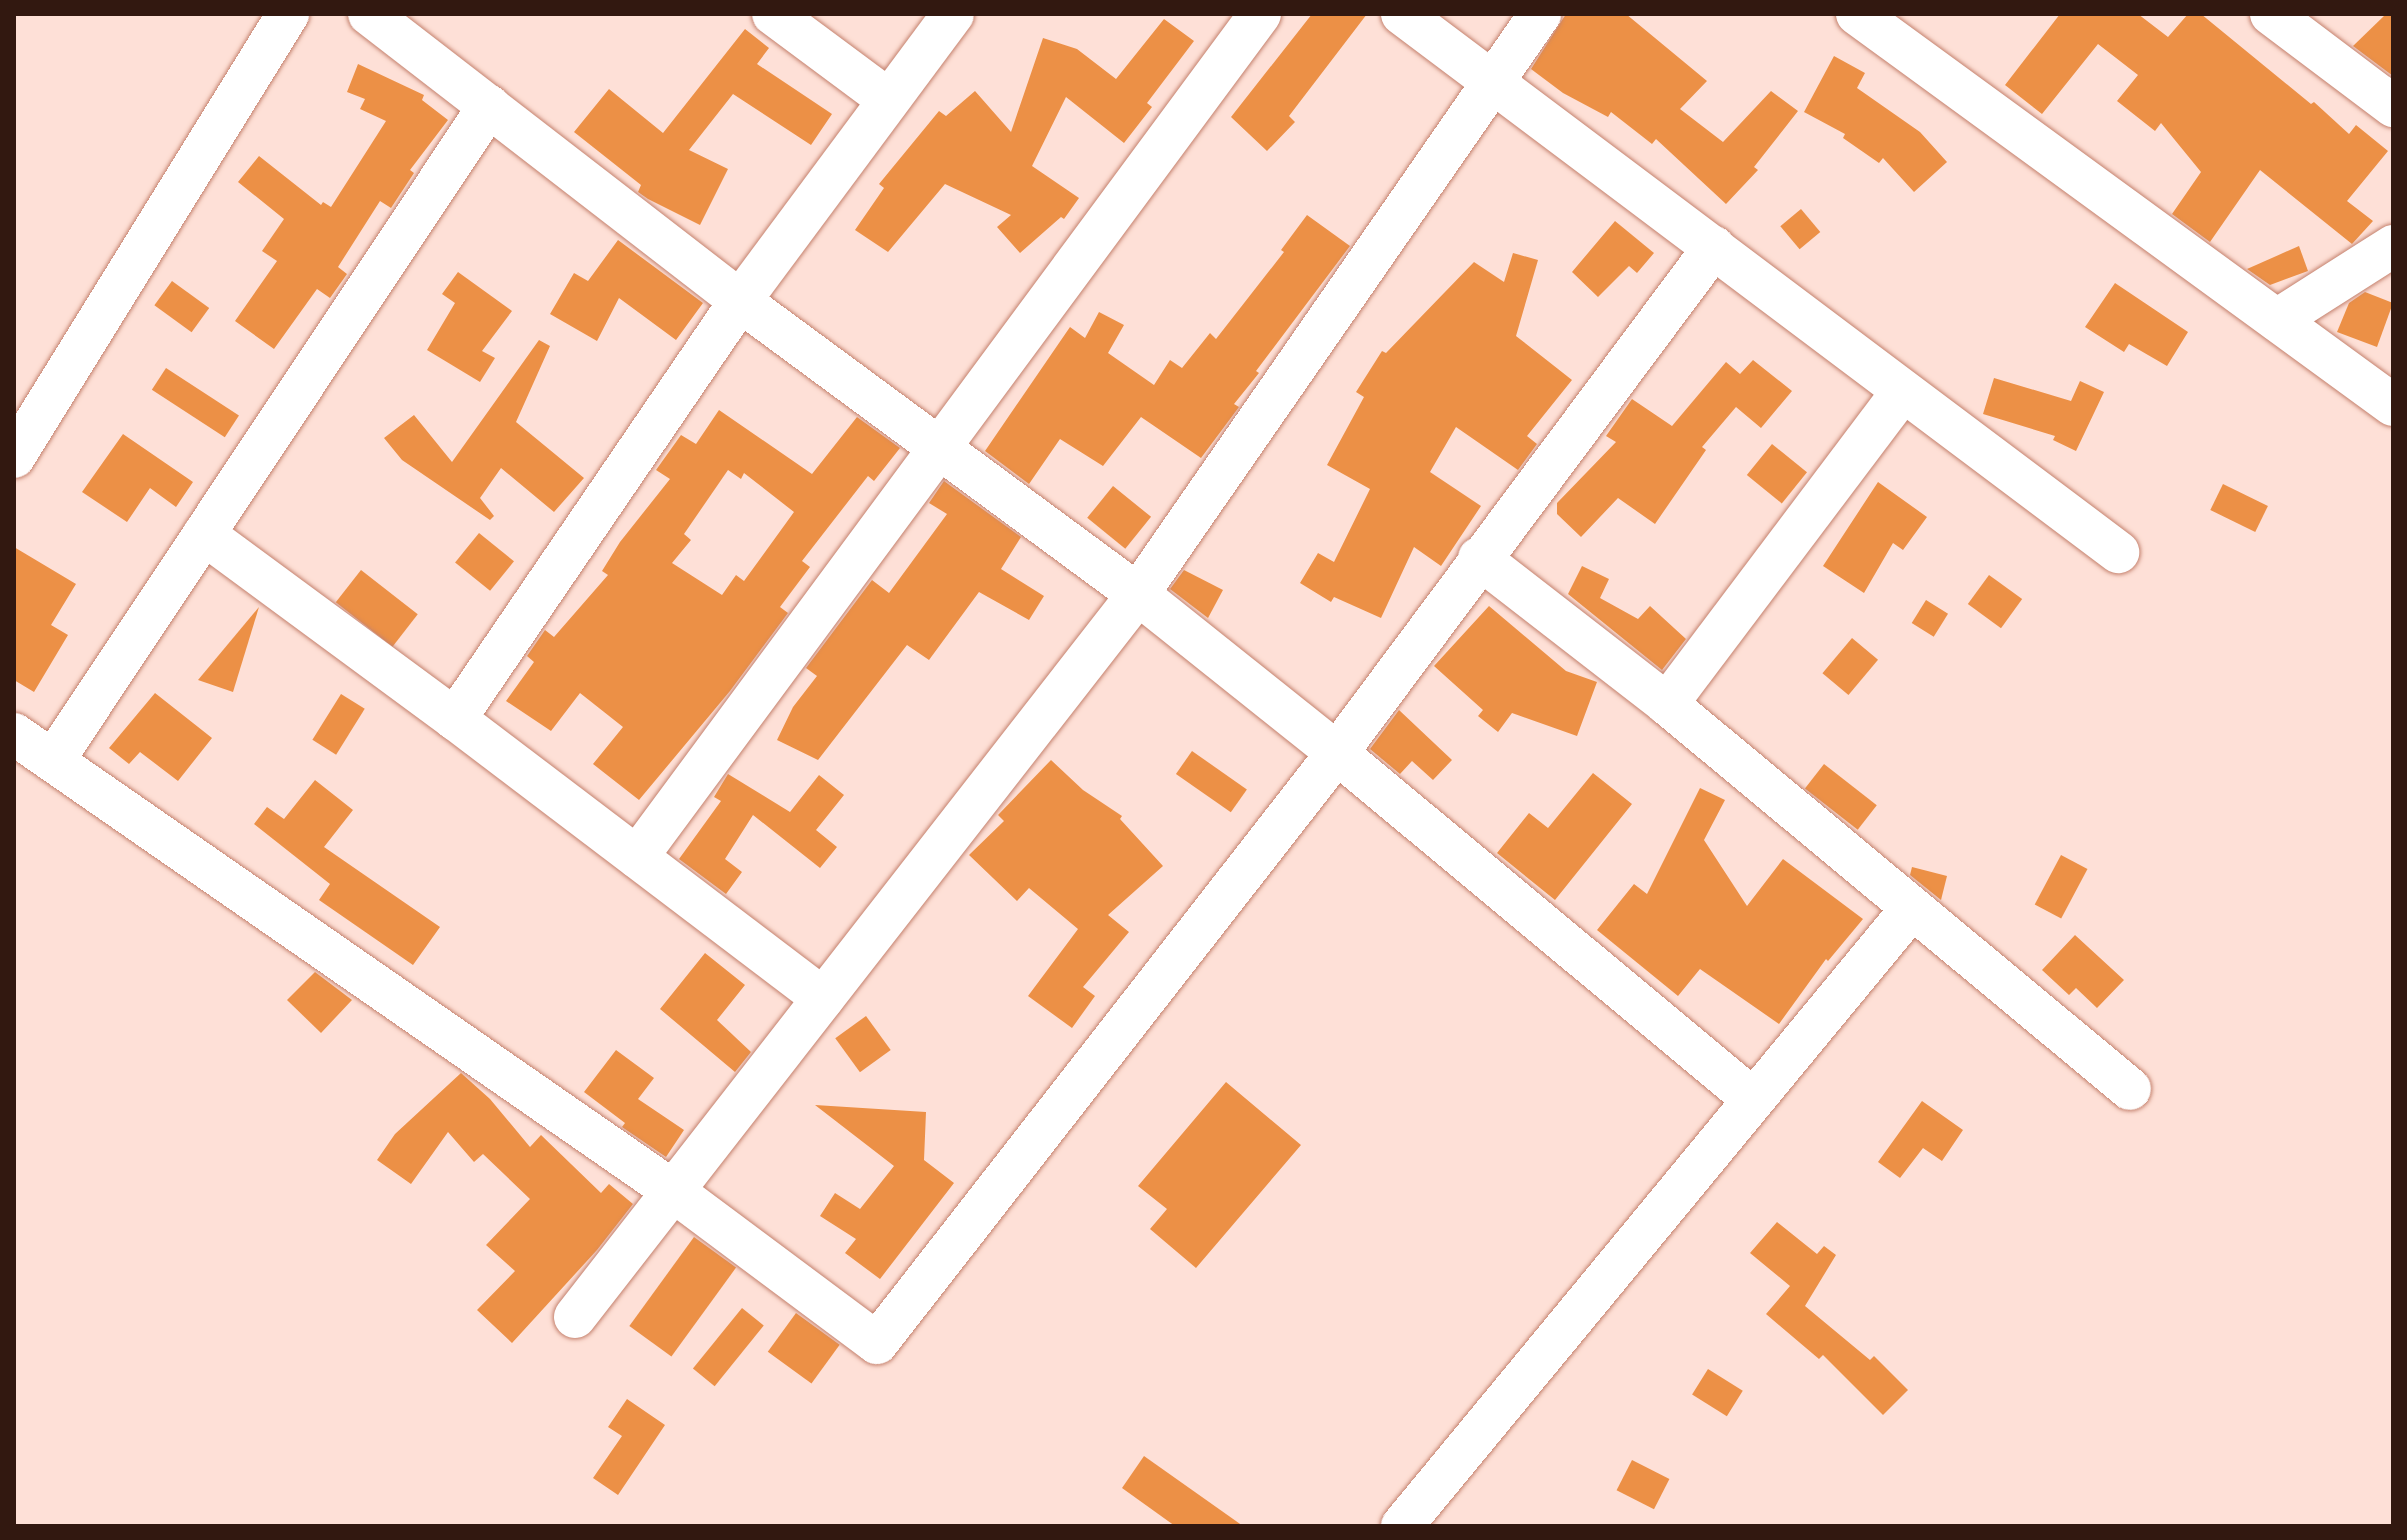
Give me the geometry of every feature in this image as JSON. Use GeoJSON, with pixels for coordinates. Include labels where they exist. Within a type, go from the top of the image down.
{"type":"FeatureCollection","features":[{"type":"Feature","properties":{"kind":"street"},"geometry":{"type":"LineString","coordinates":[[14,457],[288,14]]}},
{"type":"Feature","properties":{"kind":"street"},"geometry":{"type":"LineString","coordinates":[[369,14],[740,301],[1138,594],[1337,753],[1754,1100]]}},
{"type":"Feature","properties":{"kind":"street"},"geometry":{"type":"LineString","coordinates":[[773,14],[889,100]]}},
{"type":"Feature","properties":{"kind":"street"},"geometry":{"type":"LineString","coordinates":[[455,719],[740,301],[953,14]]}},
{"type":"Feature","properties":{"kind":"street"},"geometry":{"type":"LineString","coordinates":[[637,857],[942,449],[1260,14]]}},
{"type":"Feature","properties":{"kind":"street"},"geometry":{"type":"LineString","coordinates":[[1402,14],[1491,84],[1714,247],[1902,392],[2118,552]]}},
{"type":"Feature","properties":{"kind":"street"},"geometry":{"type":"LineString","coordinates":[[575,1317],[1138,594],[1540,14]]}},
{"type":"Feature","properties":{"kind":"street"},"geometry":{"type":"LineString","coordinates":[[1857,14],[2393,405]]}},
{"type":"Feature","properties":{"kind":"street"},"geometry":{"type":"LineString","coordinates":[[2271,14],[2393,106]]}},
{"type":"Feature","properties":{"kind":"street"},"geometry":{"type":"LineString","coordinates":[[53,761],[489,106]]}},
{"type":"Feature","properties":{"kind":"street"},"geometry":{"type":"LineString","coordinates":[[2277,320],[2393,246]]}},
{"type":"Feature","properties":{"kind":"street"},"geometry":{"type":"LineString","coordinates":[[14,734],[673,1191],[877,1343],[1337,753],[1479,558],[1714,247]]}},
{"type":"Feature","properties":{"kind":"street"},"geometry":{"type":"LineString","coordinates":[[1667,704],[1902,392]]}},
{"type":"Feature","properties":{"kind":"street"},"geometry":{"type":"LineString","coordinates":[[204,534],[455,719],[823,998]]}},
{"type":"Feature","properties":{"kind":"street"},"geometry":{"type":"LineString","coordinates":[[1479,558],[1667,704],[2130,1089]]}},
{"type":"Feature","properties":{"kind":"street"},"geometry":{"type":"LineString","coordinates":[[1402,1526],[1912,908]]}},
{"type":"Feature","properties":{"kind":"building"},"geometry":{"type":"Polygon","coordinates":[[[1312,14],[1367,14],[1289,116],[1295,122],[1267,151],[1231,117],[1312,14]]]}},
{"type":"Feature","properties":{"kind":"building"},"geometry":{"type":"Polygon","coordinates":[[[1566,14],[1626,14],[1707,81],[1680,109],[1723,142],[1771,91],[1798,111],[1754,167],[1758,170],[1726,204],[1656,139],[1652,144],[1611,112],[1608,117],[1563,93],[1531,69],[1566,14]]]}},
{"type":"Feature","properties":{"kind":"building"},"geometry":{"type":"Polygon","coordinates":[[[2060,14],[2138,14],[2168,37],[2188,14],[2201,14],[2311,104],[2314,102],[2349,134],[2356,125],[2388,151],[2347,201],[2373,221],[2352,244],[2260,170],[2210,242],[2172,214],[2201,172],[2161,123],[2155,131],[2117,101],[2138,75],[2098,44],[2042,114],[2005,85],[2060,14]]]}},
{"type":"Feature","properties":{"kind":"building"},"geometry":{"type":"Polygon","coordinates":[[[2386,14],[2393,14],[2393,76],[2353,46],[2386,14]]]}},
{"type":"Feature","properties":{"kind":"building"},"geometry":{"type":"Polygon","coordinates":[[[1164,19],[1194,41],[1147,103],[1152,107],[1124,143],[1066,97],[1032,166],[1079,198],[1064,219],[1061,217],[1020,253],[997,227],[1011,215],[945,184],[888,252],[855,230],[884,188],[879,184],[939,111],[946,116],[975,91],[1011,132],[1043,38],[1077,49],[1116,79],[1164,19]]]}},
{"type":"Feature","properties":{"kind":"building"},"geometry":{"type":"Polygon","coordinates":[[[745,29],[769,48],[757,64],[832,114],[811,145],[733,94],[689,150],[728,169],[700,225],[638,192],[641,185],[574,132],[609,89],[663,133],[745,29]]]}},
{"type":"Feature","properties":{"kind":"building"},"geometry":{"type":"Polygon","coordinates":[[[1834,56],[1865,73],[1857,88],[1920,132],[1947,162],[1914,192],[1883,158],[1879,163],[1843,138],[1845,134],[1804,112],[1834,56]]]}},
{"type":"Feature","properties":{"kind":"building"},"geometry":{"type":"Polygon","coordinates":[[[358,64],[424,95],[422,100],[448,120],[410,170],[414,173],[391,208],[380,201],[338,267],[347,274],[330,298],[317,289],[274,349],[235,321],[277,261],[262,251],[284,219],[238,182],[259,156],[321,205],[323,202],[331,207],[386,121],[360,109],[365,99],[347,92],[358,64]]]}},
{"type":"Feature","properties":{"kind":"building"},"geometry":{"type":"Polygon","coordinates":[[[1801,209],[1820,232],[1800,249],[1780,226],[1801,209]]]}},
{"type":"Feature","properties":{"kind":"building"},"geometry":{"type":"Polygon","coordinates":[[[1307,215],[1350,246],[1256,371],[1259,373],[1234,404],[1239,407],[1201,458],[1141,417],[1103,466],[1060,439],[1029,484],[985,451],[1070,327],[1085,338],[1099,312],[1124,325],[1108,353],[1154,385],[1170,360],[1182,368],[1210,333],[1216,339],[1284,252],[1281,250],[1307,215]]]}},
{"type":"Feature","properties":{"kind":"building"},"geometry":{"type":"Polygon","coordinates":[[[1615,221],[1654,253],[1637,273],[1629,266],[1598,297],[1572,272],[1615,221]]]}},
{"type":"Feature","properties":{"kind":"building"},"geometry":{"type":"Polygon","coordinates":[[[618,240],[703,303],[676,340],[619,298],[597,341],[550,314],[574,273],[588,281],[618,240]]]}},
{"type":"Feature","properties":{"kind":"building"},"geometry":{"type":"Polygon","coordinates":[[[2299,246],[2308,271],[2270,285],[2247,269],[2299,246]]]}},
{"type":"Feature","properties":{"kind":"building"},"geometry":{"type":"Polygon","coordinates":[[[1513,253],[1538,260],[1516,336],[1572,380],[1527,436],[1537,444],[1518,470],[1456,427],[1430,472],[1481,506],[1441,566],[1414,547],[1381,618],[1334,597],[1331,602],[1300,583],[1318,553],[1334,562],[1370,489],[1327,465],[1364,397],[1356,392],[1382,351],[1386,353],[1474,262],[1504,282],[1513,253]]]}},
{"type":"Feature","properties":{"kind":"building"},"geometry":{"type":"Polygon","coordinates":[[[458,272],[512,311],[482,351],[495,358],[480,382],[427,350],[455,303],[442,294],[458,272]]]}},
{"type":"Feature","properties":{"kind":"building"},"geometry":{"type":"Polygon","coordinates":[[[172,281],[209,308],[192,332],[154,305],[172,281]]]}},
{"type":"Feature","properties":{"kind":"building"},"geometry":{"type":"Polygon","coordinates":[[[2115,283],[2188,332],[2167,366],[2129,344],[2124,352],[2085,327],[2115,283]]]}},
{"type":"Feature","properties":{"kind":"building"},"geometry":{"type":"Polygon","coordinates":[[[2365,292],[2393,303],[2377,347],[2337,332],[2349,303],[2365,292]]]}},
{"type":"Feature","properties":{"kind":"building"},"geometry":{"type":"Polygon","coordinates":[[[539,340],[550,346],[516,422],[584,478],[554,512],[501,468],[480,498],[494,516],[490,520],[402,460],[384,438],[414,415],[452,462],[539,340]]]}},
{"type":"Feature","properties":{"kind":"building"},"geometry":{"type":"Polygon","coordinates":[[[1753,360],[1792,391],[1761,428],[1736,407],[1702,447],[1706,450],[1655,524],[1618,498],[1581,537],[1557,514],[1557,503],[1616,442],[1606,436],[1632,399],[1672,426],[1726,362],[1740,374],[1753,360]]]}},
{"type":"Feature","properties":{"kind":"building"},"geometry":{"type":"Polygon","coordinates":[[[166,368],[239,415],[225,437],[152,390],[166,368]]]}},
{"type":"Feature","properties":{"kind":"building"},"geometry":{"type":"Polygon","coordinates":[[[1994,378],[2071,401],[2080,381],[2104,392],[2076,451],[2053,440],[2055,436],[1983,414],[1994,378]]]}},
{"type":"Feature","properties":{"kind":"building"},"geometry":{"type":"Polygon","coordinates":[[[719,410],[812,474],[857,417],[900,448],[874,481],[868,476],[802,561],[810,567],[780,607],[788,613],[730,691],[639,800],[593,764],[623,727],[580,693],[551,731],[506,701],[534,662],[527,656],[545,630],[554,637],[608,575],[602,571],[620,542],[670,479],[656,470],[681,435],[696,444],[719,410]],[[728,470],[684,534],[691,540],[672,563],[722,595],[736,575],[744,581],[794,512],[744,473],[741,479],[728,470]]]}},
{"type":"Feature","properties":{"kind":"building"},"geometry":{"type":"Polygon","coordinates":[[[123,434],[193,482],[176,507],[150,488],[127,522],[82,492],[123,434]]]}},
{"type":"Feature","properties":{"kind":"building"},"geometry":{"type":"Polygon","coordinates":[[[1772,444],[1807,472],[1782,503],[1747,475],[1772,444]]]}},
{"type":"Feature","properties":{"kind":"building"},"geometry":{"type":"Polygon","coordinates":[[[944,481],[1021,537],[1001,569],[1044,596],[1029,620],[979,592],[929,660],[907,645],[818,760],[777,740],[793,707],[817,676],[806,668],[872,580],[889,593],[947,514],[929,503],[944,481]]]}},
{"type":"Feature","properties":{"kind":"building"},"geometry":{"type":"Polygon","coordinates":[[[1878,482],[1927,517],[1903,550],[1893,543],[1864,593],[1823,566],[1878,482]]]}},
{"type":"Feature","properties":{"kind":"building"},"geometry":{"type":"Polygon","coordinates":[[[2223,484],[2268,506],[2255,532],[2210,510],[2223,484]]]}},
{"type":"Feature","properties":{"kind":"building"},"geometry":{"type":"Polygon","coordinates":[[[1113,486],[1151,517],[1125,549],[1087,518],[1113,486]]]}},
{"type":"Feature","properties":{"kind":"building"},"geometry":{"type":"Polygon","coordinates":[[[479,533],[514,561],[490,591],[455,563],[479,533]]]}},
{"type":"Feature","properties":{"kind":"building"},"geometry":{"type":"Polygon","coordinates":[[[14,547],[76,584],[51,625],[68,635],[34,692],[14,680],[14,547]]]}},
{"type":"Feature","properties":{"kind":"building"},"geometry":{"type":"Polygon","coordinates":[[[1582,566],[1609,579],[1600,598],[1638,619],[1650,606],[1686,639],[1662,670],[1568,594],[1582,566]]]}},
{"type":"Feature","properties":{"kind":"building"},"geometry":{"type":"Polygon","coordinates":[[[361,570],[418,614],[392,647],[336,602],[361,570]]]}},
{"type":"Feature","properties":{"kind":"building"},"geometry":{"type":"Polygon","coordinates":[[[1184,570],[1223,590],[1208,618],[1170,589],[1184,570]]]}},
{"type":"Feature","properties":{"kind":"building"},"geometry":{"type":"Polygon","coordinates":[[[1989,575],[2022,599],[2001,628],[1968,604],[1989,575]]]}},
{"type":"Feature","properties":{"kind":"building"},"geometry":{"type":"Polygon","coordinates":[[[1926,600],[1948,614],[1934,637],[1912,623],[1926,600]]]}},
{"type":"Feature","properties":{"kind":"building"},"geometry":{"type":"Polygon","coordinates":[[[1489,606],[1566,671],[1597,682],[1577,736],[1512,713],[1498,732],[1478,716],[1483,710],[1434,666],[1489,606]]]}},
{"type":"Feature","properties":{"kind":"building"},"geometry":{"type":"Polygon","coordinates":[[[259,607],[233,692],[198,680],[259,607]]]}},
{"type":"Feature","properties":{"kind":"building"},"geometry":{"type":"Polygon","coordinates":[[[1852,638],[1878,660],[1848,695],[1822,673],[1852,638]]]}},
{"type":"Feature","properties":{"kind":"building"},"geometry":{"type":"Polygon","coordinates":[[[155,693],[212,738],[178,781],[140,752],[129,764],[109,748],[155,693]]]}},
{"type":"Feature","properties":{"kind":"building"},"geometry":{"type":"Polygon","coordinates":[[[341,694],[365,709],[336,755],[312,740],[341,694]]]}},
{"type":"Feature","properties":{"kind":"building"},"geometry":{"type":"Polygon","coordinates":[[[1399,710],[1452,760],[1433,780],[1412,761],[1400,774],[1370,749],[1399,710]]]}},
{"type":"Feature","properties":{"kind":"building"},"geometry":{"type":"Polygon","coordinates":[[[1192,751],[1247,789],[1231,812],[1176,774],[1192,751]]]}},
{"type":"Feature","properties":{"kind":"building"},"geometry":{"type":"Polygon","coordinates":[[[1051,760],[1083,790],[1122,816],[1120,819],[1163,866],[1108,915],[1129,932],[1083,987],[1095,996],[1072,1028],[1028,996],[1078,929],[1029,888],[1017,901],[969,855],[1004,821],[998,815],[1051,760]]]}},
{"type":"Feature","properties":{"kind":"building"},"geometry":{"type":"Polygon","coordinates":[[[1824,764],[1877,805],[1858,830],[1805,788],[1824,764]]]}},
{"type":"Feature","properties":{"kind":"building"},"geometry":{"type":"Polygon","coordinates":[[[1593,773],[1632,804],[1555,900],[1497,853],[1529,813],[1548,828],[1593,773]]]}},
{"type":"Feature","properties":{"kind":"building"},"geometry":{"type":"Polygon","coordinates":[[[728,774],[790,812],[819,775],[844,795],[816,830],[837,847],[820,868],[753,815],[725,859],[742,872],[726,894],[679,859],[721,801],[714,797],[728,774]]]}},
{"type":"Feature","properties":{"kind":"building"},"geometry":{"type":"Polygon","coordinates":[[[315,780],[353,810],[324,847],[440,927],[413,965],[319,900],[330,884],[254,824],[267,807],[284,819],[315,780]]]}},
{"type":"Feature","properties":{"kind":"building"},"geometry":{"type":"Polygon","coordinates":[[[1700,788],[1725,800],[1704,840],[1747,906],[1783,859],[1863,919],[1828,961],[1826,959],[1779,1024],[1700,969],[1678,996],[1597,930],[1634,884],[1647,894],[1700,788]]]}},
{"type":"Feature","properties":{"kind":"building"},"geometry":{"type":"Polygon","coordinates":[[[2061,855],[2087,869],[2061,919],[2035,904],[2061,855]]]}},
{"type":"Feature","properties":{"kind":"building"},"geometry":{"type":"Polygon","coordinates":[[[1912,867],[1947,876],[1941,900],[1910,875],[1912,867]]]}},
{"type":"Feature","properties":{"kind":"building"},"geometry":{"type":"Polygon","coordinates":[[[2075,935],[2124,980],[2097,1008],[2076,988],[2069,995],[2042,970],[2075,935]]]}},
{"type":"Feature","properties":{"kind":"building"},"geometry":{"type":"Polygon","coordinates":[[[705,953],[745,985],[717,1020],[751,1052],[735,1072],[660,1009],[705,953]]]}},
{"type":"Feature","properties":{"kind":"building"},"geometry":{"type":"Polygon","coordinates":[[[315,972],[352,1000],[321,1033],[287,1000],[315,972]]]}},
{"type":"Feature","properties":{"kind":"building"},"geometry":{"type":"Polygon","coordinates":[[[866,1016],[891,1050],[860,1072],[835,1038],[866,1016]]]}},
{"type":"Feature","properties":{"kind":"building"},"geometry":{"type":"Polygon","coordinates":[[[616,1050],[654,1078],[638,1099],[684,1130],[666,1157],[622,1127],[625,1123],[584,1092],[616,1050]]]}},
{"type":"Feature","properties":{"kind":"building"},"geometry":{"type":"Polygon","coordinates":[[[461,1073],[490,1099],[530,1147],[541,1135],[601,1193],[609,1184],[633,1204],[597,1250],[512,1343],[477,1310],[515,1271],[486,1245],[530,1199],[483,1154],[474,1162],[448,1132],[411,1184],[377,1160],[395,1134],[461,1073]]]}},
{"type":"Feature","properties":{"kind":"building"},"geometry":{"type":"Polygon","coordinates":[[[1226,1082],[1301,1145],[1196,1268],[1150,1229],[1167,1209],[1138,1186],[1226,1082]]]}},
{"type":"Feature","properties":{"kind":"building"},"geometry":{"type":"Polygon","coordinates":[[[1922,1101],[1963,1130],[1942,1161],[1923,1148],[1900,1178],[1878,1162],[1922,1101]]]}},
{"type":"Feature","properties":{"kind":"building"},"geometry":{"type":"Polygon","coordinates":[[[815,1105],[926,1112],[924,1160],[954,1183],[880,1279],[845,1253],[856,1239],[820,1216],[835,1193],[860,1209],[894,1166],[815,1105]]]}},
{"type":"Feature","properties":{"kind":"building"},"geometry":{"type":"Polygon","coordinates":[[[1777,1222],[1817,1254],[1824,1246],[1836,1255],[1805,1306],[1870,1360],[1874,1356],[1908,1390],[1883,1415],[1823,1355],[1819,1359],[1766,1314],[1790,1286],[1750,1253],[1777,1222]]]}},
{"type":"Feature","properties":{"kind":"building"},"geometry":{"type":"Polygon","coordinates":[[[694,1237],[736,1268],[671,1357],[629,1326],[694,1237]]]}},
{"type":"Feature","properties":{"kind":"building"},"geometry":{"type":"Polygon","coordinates":[[[742,1308],[764,1326],[715,1386],[693,1369],[742,1308]]]}},
{"type":"Feature","properties":{"kind":"building"},"geometry":{"type":"Polygon","coordinates":[[[796,1313],[840,1345],[811,1384],[768,1352],[796,1313]]]}},
{"type":"Feature","properties":{"kind":"building"},"geometry":{"type":"Polygon","coordinates":[[[1708,1369],[1743,1391],[1727,1416],[1692,1394],[1708,1369]]]}},
{"type":"Feature","properties":{"kind":"building"},"geometry":{"type":"Polygon","coordinates":[[[627,1399],[665,1425],[618,1495],[593,1478],[622,1436],[608,1427],[627,1399]]]}},
{"type":"Feature","properties":{"kind":"building"},"geometry":{"type":"Polygon","coordinates":[[[1144,1456],[1243,1526],[1175,1526],[1122,1488],[1144,1456]]]}},
{"type":"Feature","properties":{"kind":"building"},"geometry":{"type":"Polygon","coordinates":[[[1632,1460],[1669,1479],[1654,1509],[1617,1490],[1632,1460]]]}}]}
